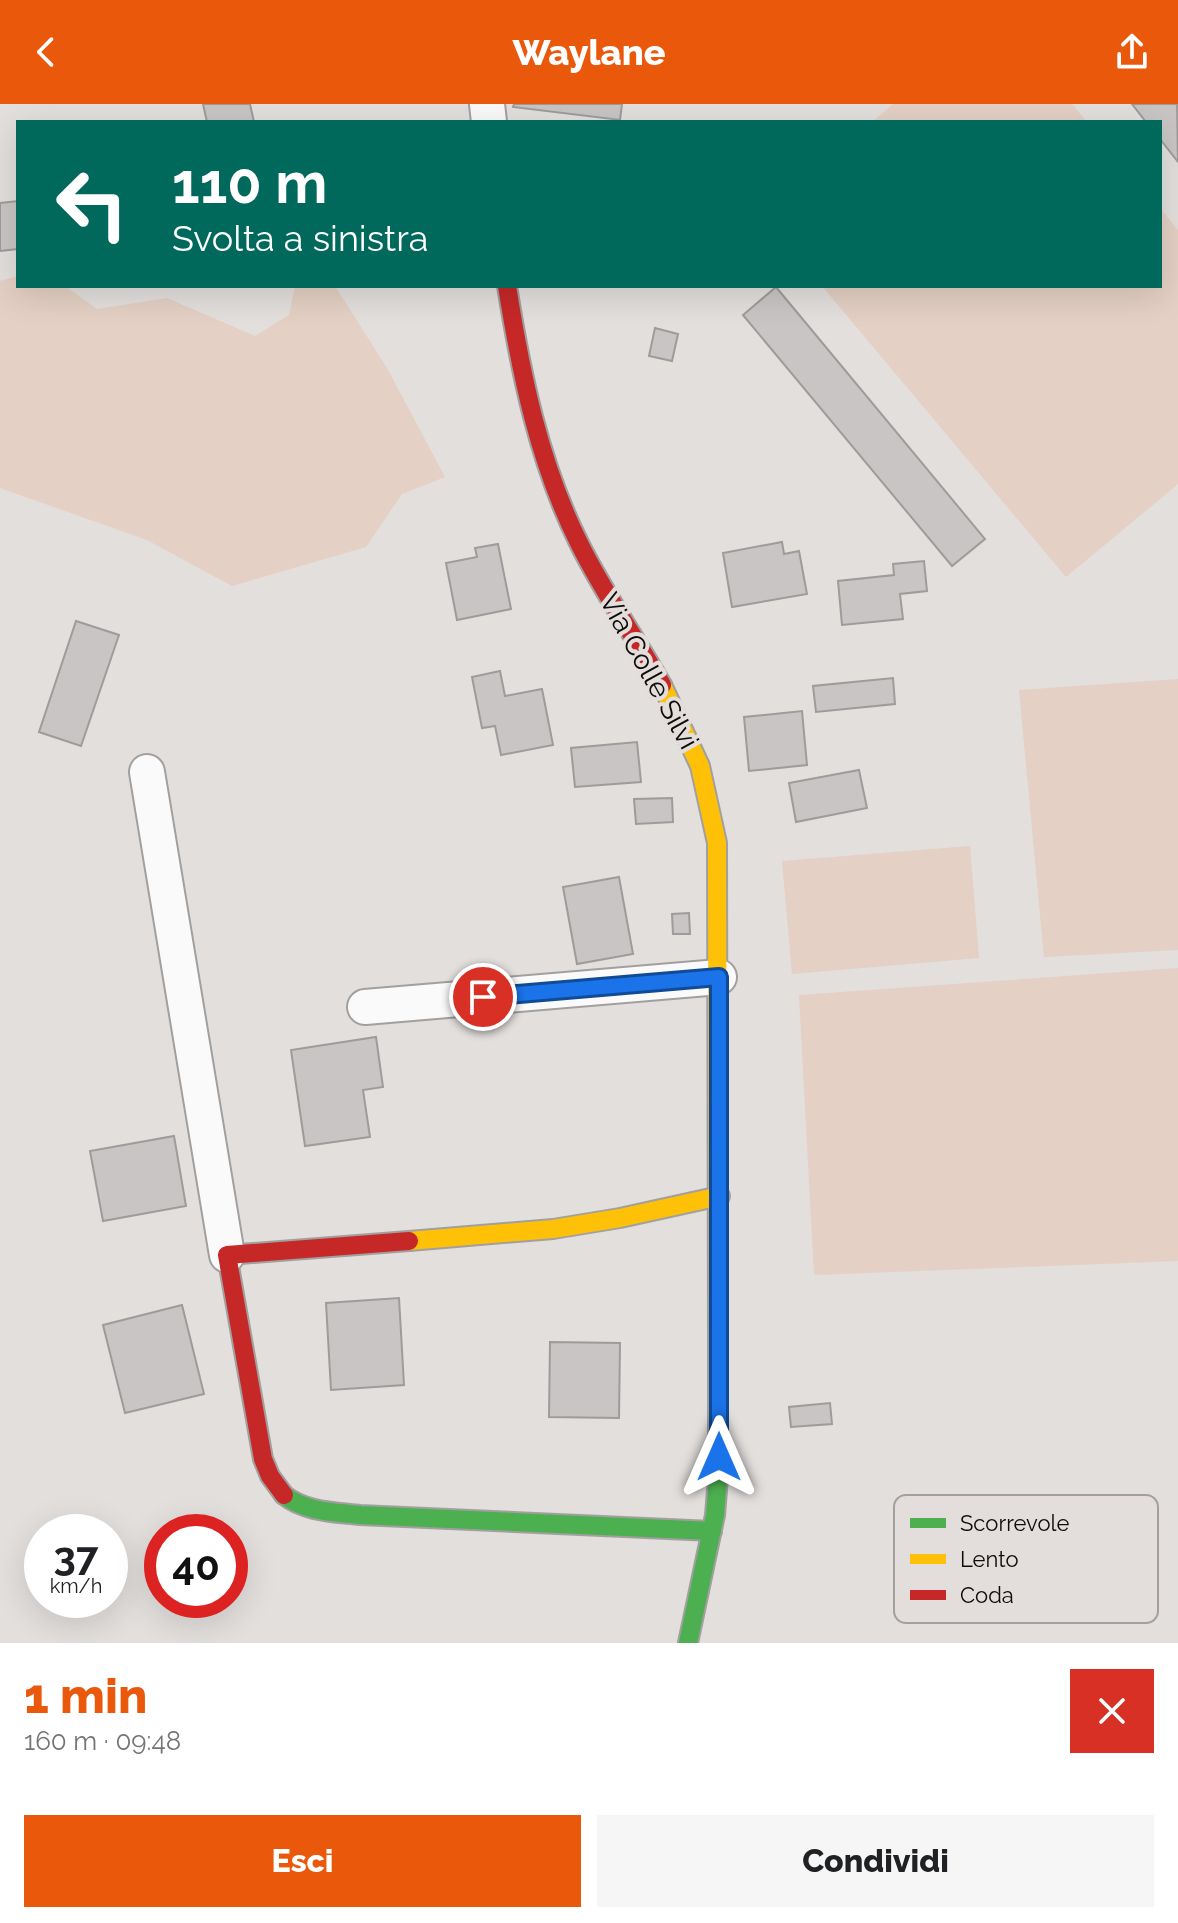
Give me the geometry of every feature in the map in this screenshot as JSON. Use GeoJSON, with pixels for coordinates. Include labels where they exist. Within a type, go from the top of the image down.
{"type":"FeatureCollection","features":[{"type":"Feature","properties":{"kind":"street","name":"Via Colle Silvi"},"geometry":{"type":"LineString","coordinates":[[507,288],[530,402],[559,498],[605,592],[682,724],[704,777],[717,843],[720,1196],[718,1478],[712,1531],[688,1643]]}},
{"type":"Feature","properties":{"kind":"street"},"geometry":{"type":"LineString","coordinates":[[147,772],[227,1255],[263,1459],[271,1482],[286,1499],[313,1508],[360,1515],[712,1531]]}},
{"type":"Feature","properties":{"kind":"street"},"geometry":{"type":"LineString","coordinates":[[365,1007],[719,977]]}},
{"type":"Feature","properties":{"kind":"street"},"geometry":{"type":"LineString","coordinates":[[227,1255],[553,1229],[720,1196]]}},
{"type":"Feature","properties":{"kind":"shaded area"},"geometry":{"type":"Polygon","coordinates":[[[893,104],[1072,104],[1085,120],[874,120],[893,104]]]}},
{"type":"Feature","properties":{"kind":"shaded area"},"geometry":{"type":"Polygon","coordinates":[[[1162,210],[1178,230],[1178,484],[1066,577],[824,288],[1162,288],[1162,210]]]}},
{"type":"Feature","properties":{"kind":"shaded area"},"geometry":{"type":"Polygon","coordinates":[[[16,277],[16,288],[68,288],[97,309],[167,298],[255,336],[289,315],[295,288],[336,288],[387,368],[445,477],[402,494],[366,547],[232,586],[147,540],[0,488],[0,281],[16,277]]]}},
{"type":"Feature","properties":{"kind":"shaded area"},"geometry":{"type":"Polygon","coordinates":[[[1178,679],[1178,950],[1044,957],[1019,690],[1178,679]]]}},
{"type":"Feature","properties":{"kind":"shaded area"},"geometry":{"type":"Polygon","coordinates":[[[970,846],[979,958],[792,974],[782,861],[970,846]]]}},
{"type":"Feature","properties":{"kind":"shaded area"},"geometry":{"type":"Polygon","coordinates":[[[1178,968],[1178,1261],[814,1275],[799,995],[1178,968]]]}},
{"type":"Feature","properties":{"kind":"building"},"geometry":{"type":"Polygon","coordinates":[[[203,104],[250,104],[254,120],[207,120],[203,104]]]}},
{"type":"Feature","properties":{"kind":"building"},"geometry":{"type":"Polygon","coordinates":[[[514,104],[622,104],[620,120],[513,107],[514,104]]]}},
{"type":"Feature","properties":{"kind":"building"},"geometry":{"type":"Polygon","coordinates":[[[1132,104],[1177,104],[1178,162],[1162,142],[1162,120],[1144,120],[1132,104]]]}},
{"type":"Feature","properties":{"kind":"building"},"geometry":{"type":"Polygon","coordinates":[[[16,201],[16,249],[0,251],[0,203],[16,201]]]}},
{"type":"Feature","properties":{"kind":"building"},"geometry":{"type":"Polygon","coordinates":[[[777,288],[985,539],[952,566],[743,315],[777,288]]]}},
{"type":"Feature","properties":{"kind":"building"},"geometry":{"type":"Polygon","coordinates":[[[655,328],[678,334],[672,361],[649,356],[655,328]]]}},
{"type":"Feature","properties":{"kind":"building"},"geometry":{"type":"Polygon","coordinates":[[[782,542],[784,554],[799,551],[807,594],[732,607],[723,553],[782,542]]]}},
{"type":"Feature","properties":{"kind":"building"},"geometry":{"type":"Polygon","coordinates":[[[498,544],[511,609],[457,620],[446,563],[477,557],[475,548],[498,544]]]}},
{"type":"Feature","properties":{"kind":"building"},"geometry":{"type":"Polygon","coordinates":[[[924,561],[927,591],[900,594],[903,619],[842,625],[838,581],[894,575],[893,564],[924,561]]]}},
{"type":"Feature","properties":{"kind":"building"},"geometry":{"type":"Polygon","coordinates":[[[76,621],[119,635],[81,746],[39,732],[76,621]]]}},
{"type":"Feature","properties":{"kind":"building"},"geometry":{"type":"Polygon","coordinates":[[[500,671],[505,696],[542,689],[553,745],[501,755],[495,726],[482,728],[472,677],[500,671]]]}},
{"type":"Feature","properties":{"kind":"building"},"geometry":{"type":"Polygon","coordinates":[[[893,678],[895,704],[816,712],[813,686],[893,678]]]}},
{"type":"Feature","properties":{"kind":"building"},"geometry":{"type":"Polygon","coordinates":[[[802,711],[807,765],[749,771],[744,717],[802,711]]]}},
{"type":"Feature","properties":{"kind":"building"},"geometry":{"type":"Polygon","coordinates":[[[637,742],[641,782],[575,787],[571,748],[637,742]]]}},
{"type":"Feature","properties":{"kind":"building"},"geometry":{"type":"Polygon","coordinates":[[[859,770],[867,808],[796,822],[789,783],[859,770]]]}},
{"type":"Feature","properties":{"kind":"building"},"geometry":{"type":"Polygon","coordinates":[[[672,798],[673,822],[636,824],[634,799],[672,798]]]}},
{"type":"Feature","properties":{"kind":"building"},"geometry":{"type":"Polygon","coordinates":[[[619,877],[633,954],[577,964],[563,887],[619,877]]]}},
{"type":"Feature","properties":{"kind":"building"},"geometry":{"type":"Polygon","coordinates":[[[689,913],[690,934],[673,934],[672,914],[689,913]]]}},
{"type":"Feature","properties":{"kind":"building"},"geometry":{"type":"Polygon","coordinates":[[[376,1037],[383,1087],[363,1090],[370,1137],[305,1146],[291,1050],[376,1037]]]}},
{"type":"Feature","properties":{"kind":"building"},"geometry":{"type":"Polygon","coordinates":[[[174,1136],[186,1206],[103,1221],[90,1151],[174,1136]]]}},
{"type":"Feature","properties":{"kind":"building"},"geometry":{"type":"Polygon","coordinates":[[[399,1298],[404,1385],[331,1390],[326,1303],[399,1298]]]}},
{"type":"Feature","properties":{"kind":"building"},"geometry":{"type":"Polygon","coordinates":[[[182,1305],[204,1394],[125,1413],[103,1325],[182,1305]]]}},
{"type":"Feature","properties":{"kind":"building"},"geometry":{"type":"Polygon","coordinates":[[[550,1342],[620,1343],[619,1418],[549,1417],[550,1342]]]}},
{"type":"Feature","properties":{"kind":"building"},"geometry":{"type":"Polygon","coordinates":[[[830,1403],[832,1424],[791,1427],[789,1407],[830,1403]]]}},
{"type":"Feature","properties":{"kind":"traffic: fast"},"geometry":{"type":"LineString","coordinates":[[688,1643],[715,1515],[718,1335]]}},
{"type":"Feature","properties":{"kind":"traffic: fast"},"geometry":{"type":"LineString","coordinates":[[284,1495],[310,1508],[360,1515],[712,1531]]}},
{"type":"Feature","properties":{"kind":"traffic: slow"},"geometry":{"type":"LineString","coordinates":[[662,685],[700,766],[717,843],[718,1335]]}},
{"type":"Feature","properties":{"kind":"traffic: slow"},"geometry":{"type":"LineString","coordinates":[[409,1241],[553,1229],[720,1196]]}},
{"type":"Feature","properties":{"kind":"traffic: jam"},"geometry":{"type":"LineString","coordinates":[[507,288],[533,418],[565,513],[588,561],[662,685]]}},
{"type":"Feature","properties":{"kind":"traffic: jam"},"geometry":{"type":"LineString","coordinates":[[284,1495],[270,1476],[263,1459],[227,1255],[409,1241]]}},
{"type":"Feature","properties":{"kind":"route"},"geometry":{"type":"LineString","coordinates":[[483,997],[719,977],[719,1457]]}}]}
